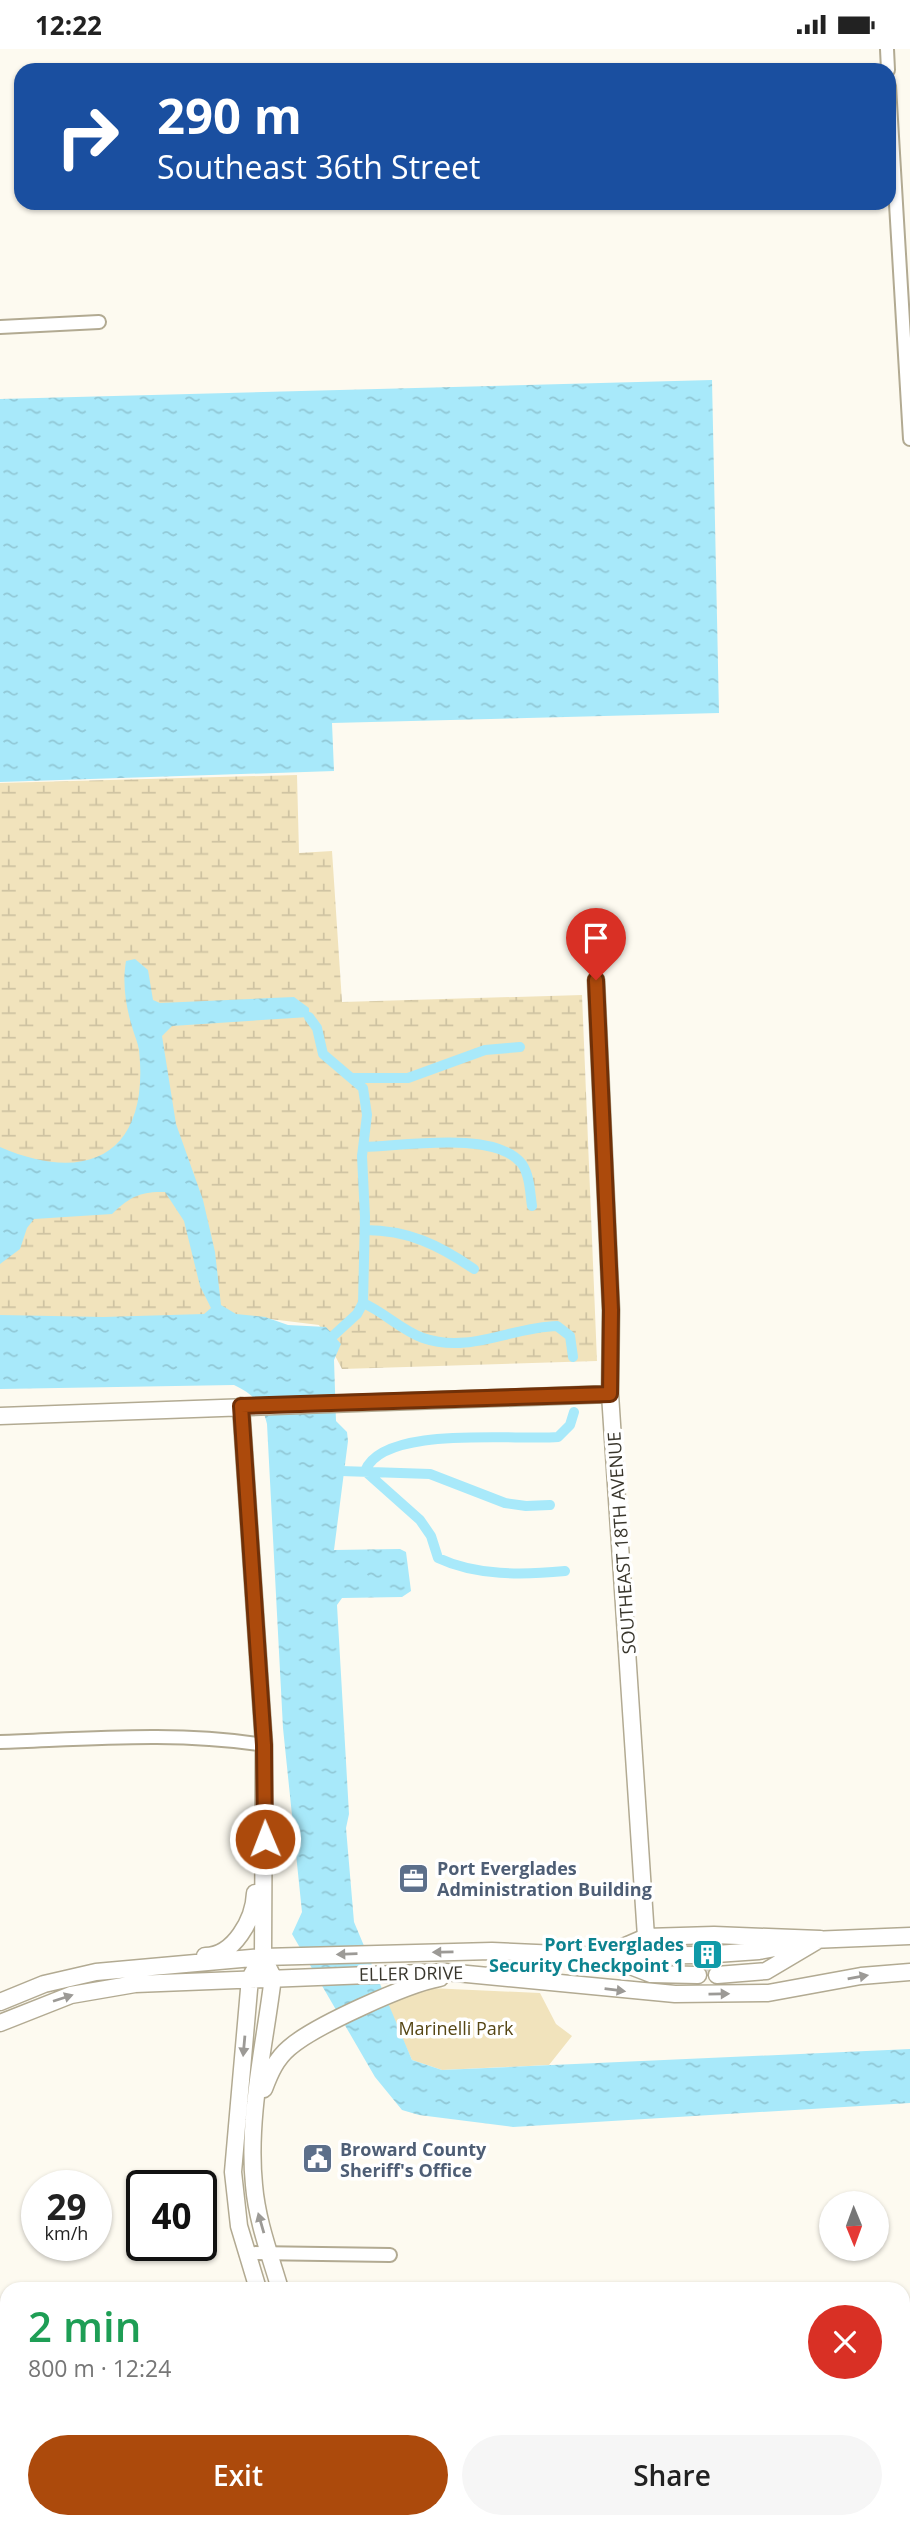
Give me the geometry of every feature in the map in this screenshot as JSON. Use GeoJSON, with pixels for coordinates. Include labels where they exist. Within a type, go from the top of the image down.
{"type":"FeatureCollection","features":[{"type":"Feature","properties":{"kind":"street"},"geometry":{"type":"LineString","coordinates":[[896,204],[910,439]]}},
{"type":"Feature","properties":{"kind":"street"},"geometry":{"type":"LineString","coordinates":[[0,327],[99,322]]}},
{"type":"Feature","properties":{"kind":"street","name":"SOUTHEAST 18TH AVENUE"},"geometry":{"type":"LineString","coordinates":[[596,980],[611,1310],[610,1394],[646,1937]]}},
{"type":"Feature","properties":{"kind":"street"},"geometry":{"type":"LineString","coordinates":[[0,1416],[610,1394]]}},
{"type":"Feature","properties":{"kind":"street"},"geometry":{"type":"LineString","coordinates":[[248,1406],[265,1767],[263,1957],[273,1977],[255,2114],[253,2182],[278,2282]]}},
{"type":"Feature","properties":{"kind":"street"},"geometry":{"type":"LineString","coordinates":[[0,1742],[156,1736],[225,1739],[264,1745]]}},
{"type":"Feature","properties":{"kind":"street"},"geometry":{"type":"LineString","coordinates":[[149,1967],[179,1957],[215,1956],[249,1923],[255,1904],[256,1781],[265,1767]]}},
{"type":"Feature","properties":{"kind":"street","name":"ELLER DRIVE"},"geometry":{"type":"LineString","coordinates":[[604,1956],[646,1937],[714,1935],[820,1939],[910,1936]]}},
{"type":"Feature","properties":{"kind":"street","name":"ELLER DRIVE"},"geometry":{"type":"LineString","coordinates":[[716,1959],[820,1939]]}},
{"type":"Feature","properties":{"kind":"street"},"geometry":{"type":"LineString","coordinates":[[255,2114],[270,2071],[299,2041],[390,1995],[424,1982],[475,1973],[492,1951]]}},
{"type":"Feature","properties":{"kind":"street","name":"ELLER DRIVE"},"geometry":{"type":"LineString","coordinates":[[0,2002],[50,1983],[96,1972],[263,1957],[492,1951],[697,1960],[651,1974],[604,1956]]}},
{"type":"Feature","properties":{"kind":"street"},"geometry":{"type":"LineString","coordinates":[[256,2282],[236,2209],[233,2172],[250,1978],[263,1957]]}},
{"type":"Feature","properties":{"kind":"street","name":"ELLER DRIVE"},"geometry":{"type":"LineString","coordinates":[[0,2023],[71,1995],[107,1987],[250,1978],[391,1972],[475,1973],[651,1993],[768,1993],[861,1976],[910,1972]]}},
{"type":"Feature","properties":{"kind":"street"},"geometry":{"type":"LineString","coordinates":[[651,1974],[651,1993]]}},
{"type":"Feature","properties":{"kind":"street"},"geometry":{"type":"LineString","coordinates":[[246,2253],[390,2255]]}},
{"type":"Feature","properties":{"kind":"green space"},"geometry":{"type":"Polygon","coordinates":[[[297,775],[299,853],[332,851],[342,1002],[582,995],[597,1361],[342,1369],[319,1325],[246,1316],[0,1328],[0,783],[297,775]]]}},
{"type":"Feature","properties":{"kind":"green space","name":"Marinelli Park"},"geometry":{"type":"Polygon","coordinates":[[[430,1988],[540,1993],[556,2024],[572,2036],[549,2065],[442,2070],[412,2060],[387,2004],[430,1988]]]}},
{"type":"Feature","properties":{"kind":"water"},"geometry":{"type":"Polygon","coordinates":[[[712,380],[719,713],[332,723],[334,771],[0,782],[0,399],[712,380]]]}},
{"type":"Feature","properties":{"kind":"water"},"geometry":{"type":"Polygon","coordinates":[[[135,959],[148,970],[153,1000],[160,1003],[294,997],[309,1008],[309,1017],[172,1026],[162,1036],[176,1124],[203,1200],[215,1252],[221,1305],[236,1314],[265,1317],[288,1325],[326,1327],[341,1344],[334,1360],[336,1421],[347,1432],[348,1441],[334,1550],[400,1549],[406,1552],[411,1591],[402,1597],[342,1598],[337,1605],[349,1814],[346,1828],[354,1922],[412,2060],[442,2070],[910,2049],[910,2103],[513,2127],[419,2115],[402,2110],[375,2077],[292,1934],[302,1912],[283,1728],[267,1424],[262,1410],[251,1396],[234,1385],[0,1389],[0,1315],[103,1317],[204,1314],[211,1308],[200,1286],[184,1221],[165,1192],[136,1196],[112,1214],[34,1219],[27,1228],[20,1249],[0,1264],[0,1147],[32,1158],[61,1163],[86,1160],[107,1151],[124,1136],[135,1114],[140,1085],[139,1050],[128,1013],[124,978],[126,961],[135,959]]]}},
{"type":"Feature","properties":{"kind":"waterway"},"geometry":{"type":"LineString","coordinates":[[309,1017],[317,1028],[323,1054],[363,1088],[367,1115],[362,1156],[365,1217],[363,1303],[357,1314],[334,1335]]}},
{"type":"Feature","properties":{"kind":"waterway"},"geometry":{"type":"LineString","coordinates":[[354,1078],[408,1078],[485,1050],[520,1047]]}},
{"type":"Feature","properties":{"kind":"waterway"},"geometry":{"type":"LineString","coordinates":[[364,1147],[448,1142],[492,1147],[509,1153],[522,1164],[528,1179],[532,1206]]}},
{"type":"Feature","properties":{"kind":"waterway"},"geometry":{"type":"LineString","coordinates":[[365,1230],[409,1236],[448,1253],[474,1269]]}},
{"type":"Feature","properties":{"kind":"waterway"},"geometry":{"type":"LineString","coordinates":[[363,1303],[415,1335],[440,1342],[474,1341],[557,1326],[570,1336],[573,1357]]}},
{"type":"Feature","properties":{"kind":"waterway"},"geometry":{"type":"LineString","coordinates":[[565,1571],[500,1573],[468,1568],[438,1558],[431,1536],[420,1520],[365,1471],[377,1456],[397,1446],[423,1441],[453,1438],[558,1437],[570,1425],[574,1412]]}},
{"type":"Feature","properties":{"kind":"waterway"},"geometry":{"type":"LineString","coordinates":[[341,1471],[430,1474],[505,1503],[550,1505]]}},
{"type":"Feature","properties":{"kind":"tunnel"},"geometry":{"type":"LineString","coordinates":[[696,1945],[716,1945]]}},
{"type":"Feature","properties":{"kind":"tunnel"},"geometry":{"type":"LineString","coordinates":[[697,1963],[717,1964]]}},
{"type":"Feature","properties":{"kind":"place","name":"Port Everglades Administration Building"},"geometry":{"type":"Point","coordinates":[414,1878]}},
{"type":"Feature","properties":{"kind":"place","name":"Port Everglades Security Checkpoint 1"},"geometry":{"type":"Point","coordinates":[707,1954]}},
{"type":"Feature","properties":{"kind":"place","name":"Broward County Sheriff's Office"},"geometry":{"type":"Point","coordinates":[317,2159]}},
{"type":"Feature","properties":{"kind":"route"},"geometry":{"type":"LineString","coordinates":[[265,1839],[264,1745],[241,1406],[610,1394],[611,1310],[596,980]]}}]}
